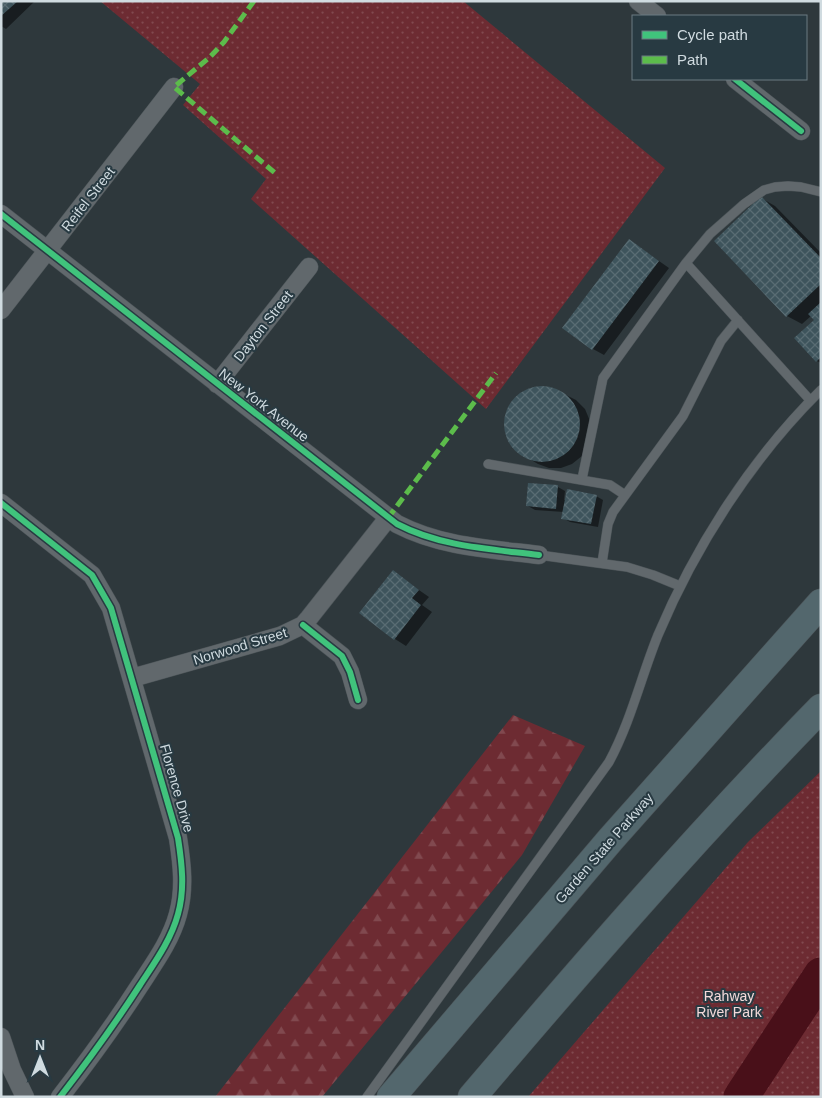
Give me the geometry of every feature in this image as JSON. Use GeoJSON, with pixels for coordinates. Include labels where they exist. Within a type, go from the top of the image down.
{"type":"FeatureCollection","features":[{"type":"Feature","properties":{"kind":"highway","name":"Garden State Parkway"},"geometry":{"type":"LineString","coordinates":[[391,1097],[635,811],[821,602]]}},
{"type":"Feature","properties":{"kind":"highway"},"geometry":{"type":"LineString","coordinates":[[472,1097],[659,880],[821,708]]}},
{"type":"Feature","properties":{"kind":"street"},"geometry":{"type":"LineString","coordinates":[[638,1],[656,15]]}},
{"type":"Feature","properties":{"kind":"street"},"geometry":{"type":"LineString","coordinates":[[736,80],[801,131]]}},
{"type":"Feature","properties":{"kind":"street","name":"Reifel Street"},"geometry":{"type":"LineString","coordinates":[[1,310],[174,86]]}},
{"type":"Feature","properties":{"kind":"street","name":"New York Avenue"},"geometry":{"type":"LineString","coordinates":[[1,214],[388,518],[408,530],[434,539],[539,555]]}},
{"type":"Feature","properties":{"kind":"street","name":"Dayton Street"},"geometry":{"type":"LineString","coordinates":[[217,384],[309,268]]}},
{"type":"Feature","properties":{"kind":"street","name":"Florence Drive"},"geometry":{"type":"LineString","coordinates":[[1,503],[92,576],[111,608],[178,838],[182,869],[181,900],[172,930],[158,958],[99,1046],[60,1097]]}},
{"type":"Feature","properties":{"kind":"street","name":"Norwood Street"},"geometry":{"type":"LineString","coordinates":[[132,678],[280,636],[303,625],[388,518]]}},
{"type":"Feature","properties":{"kind":"street"},"geometry":{"type":"LineString","coordinates":[[303,625],[342,656],[350,672],[358,700]]}},
{"type":"Feature","properties":{"kind":"street"},"geometry":{"type":"LineString","coordinates":[[1,1036],[12,1070],[25,1097]]}},
{"type":"Feature","properties":{"kind":"lane"},"geometry":{"type":"LineString","coordinates":[[582,479],[604,378],[686,263],[710,234],[744,204],[764,190],[776,186],[801,186],[821,192]]}},
{"type":"Feature","properties":{"kind":"lane"},"geometry":{"type":"LineString","coordinates":[[686,263],[810,400]]}},
{"type":"Feature","properties":{"kind":"lane"},"geometry":{"type":"LineString","coordinates":[[602,563],[608,524],[613,512],[683,416],[720,340],[738,320]]}},
{"type":"Feature","properties":{"kind":"lane"},"geometry":{"type":"LineString","coordinates":[[367,1097],[609,762],[629,720],[658,636],[680,586],[725,509],[767,452],[810,400],[821,390]]}},
{"type":"Feature","properties":{"kind":"lane"},"geometry":{"type":"LineString","coordinates":[[488,464],[610,485],[625,494]]}},
{"type":"Feature","properties":{"kind":"lane"},"geometry":{"type":"LineString","coordinates":[[539,555],[602,563],[641,571],[680,586]]}},
{"type":"Feature","properties":{"kind":"green space"},"geometry":{"type":"Polygon","coordinates":[[[100,1],[463,1],[665,168],[486,409],[251,199],[266,179],[183,105],[200,84],[100,1]]]}},
{"type":"Feature","properties":{"kind":"green space"},"geometry":{"type":"Polygon","coordinates":[[[513,715],[585,746],[522,855],[322,1097],[215,1097],[513,715]]]}},
{"type":"Feature","properties":{"kind":"green space","name":"Rahway River Park"},"geometry":{"type":"Polygon","coordinates":[[[821,771],[821,1097],[528,1097],[748,842],[821,771]]]}},
{"type":"Feature","properties":{"kind":"building"},"geometry":{"type":"Polygon","coordinates":[[[1,1],[18,1],[1,16],[1,1]]]}},
{"type":"Feature","properties":{"kind":"building"},"geometry":{"type":"Polygon","coordinates":[[[761,196],[821,258],[821,284],[786,317],[714,241],[761,196]]]}},
{"type":"Feature","properties":{"kind":"building"},"geometry":{"type":"Polygon","coordinates":[[[629,239],[659,261],[592,350],[562,328],[629,239]]]}},
{"type":"Feature","properties":{"kind":"building"},"geometry":{"type":"Polygon","coordinates":[[[821,302],[821,357],[816,362],[794,338],[814,320],[808,314],[821,302]]]}},
{"type":"Feature","properties":{"kind":"building"},"geometry":{"type":"Polygon","coordinates":[[[535,386],[549,386],[563,392],[574,403],[580,417],[577,439],[569,451],[549,462],[535,462],[521,456],[510,445],[504,431],[504,417],[510,403],[521,392],[535,386]]]}},
{"type":"Feature","properties":{"kind":"building"},"geometry":{"type":"Polygon","coordinates":[[[528,483],[558,485],[556,509],[526,506],[528,483]]]}},
{"type":"Feature","properties":{"kind":"building"},"geometry":{"type":"Polygon","coordinates":[[[567,489],[597,495],[591,524],[561,519],[567,489]]]}},
{"type":"Feature","properties":{"kind":"building"},"geometry":{"type":"Polygon","coordinates":[[[393,570],[419,590],[412,598],[421,605],[394,640],[359,613],[393,570]]]}},
{"type":"Feature","properties":{"kind":"waterway"},"geometry":{"type":"LineString","coordinates":[[741,1097],[821,975]]}},
{"type":"Feature","properties":{"kind":"marked path"},"geometry":{"type":"LineString","coordinates":[[254,1],[224,42],[210,57],[174,87],[275,173]]}},
{"type":"Feature","properties":{"kind":"marked path"},"geometry":{"type":"LineString","coordinates":[[388,518],[496,373]]}},
{"type":"Feature","properties":{"kind":"cycle path"},"geometry":{"type":"LineString","coordinates":[[736,80],[801,131]]}},
{"type":"Feature","properties":{"kind":"cycle path"},"geometry":{"type":"LineString","coordinates":[[1,214],[397,524],[431,538],[466,546],[539,555]]}},
{"type":"Feature","properties":{"kind":"cycle path"},"geometry":{"type":"LineString","coordinates":[[1,503],[92,575],[111,608],[178,838],[181,857],[182,886],[180,905],[175,924],[167,942],[121,1014],[60,1097]]}},
{"type":"Feature","properties":{"kind":"cycle path"},"geometry":{"type":"LineString","coordinates":[[303,625],[342,656],[350,672],[358,700]]}}]}
